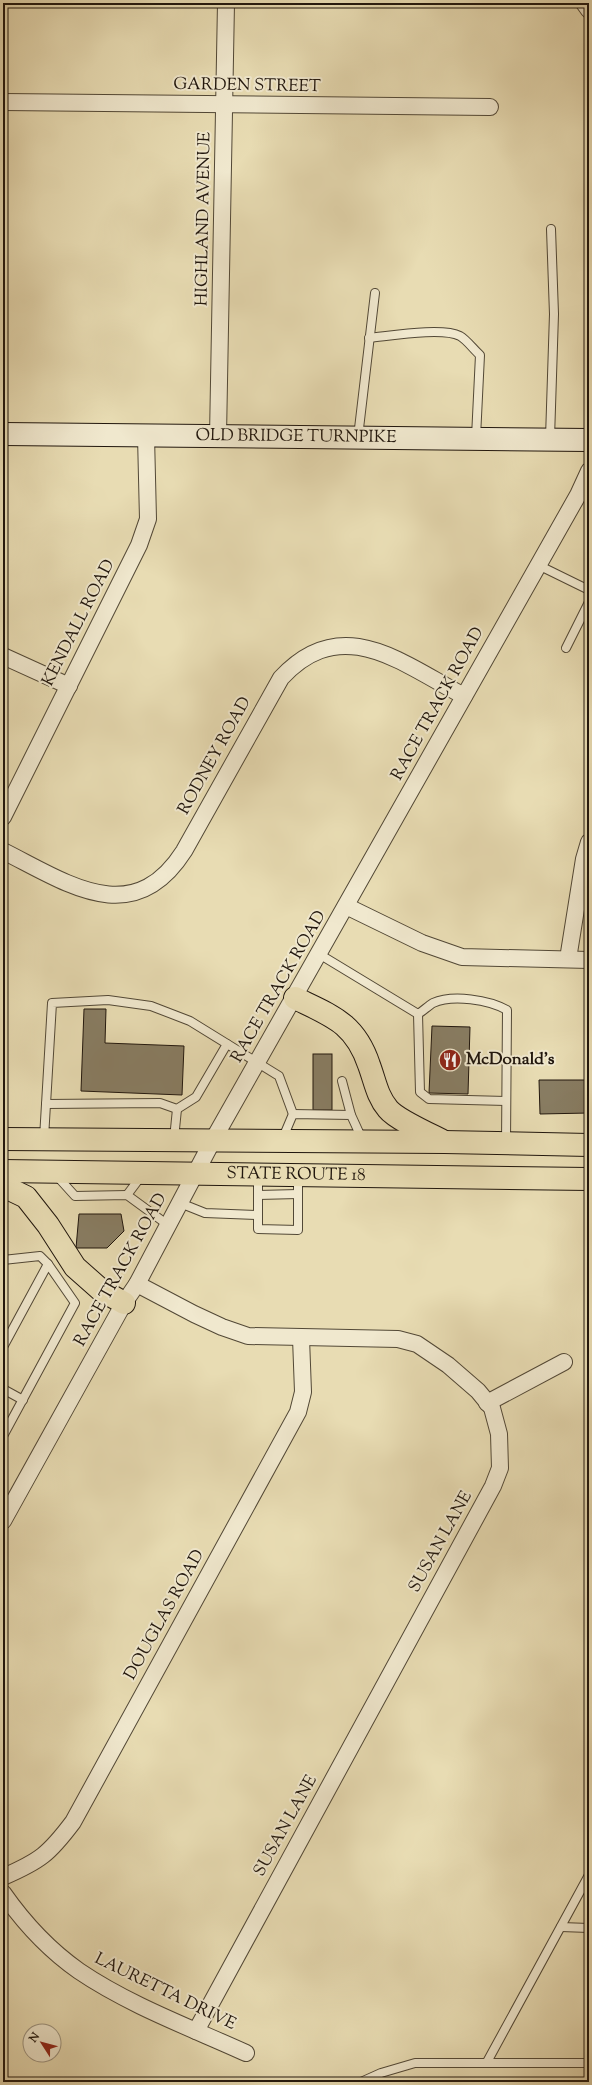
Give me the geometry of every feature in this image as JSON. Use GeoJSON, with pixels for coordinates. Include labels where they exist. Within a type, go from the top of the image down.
{"type":"FeatureCollection","features":[{"type":"Feature","properties":{"kind":"highway"},"geometry":{"type":"LineString","coordinates":[[295,998],[331,1015],[348,1027],[361,1044],[370,1065],[377,1093],[389,1111],[444,1142]]}},
{"type":"Feature","properties":{"kind":"highway","name":"STATE ROUTE 18"},"geometry":{"type":"LineString","coordinates":[[3,1138],[364,1141],[589,1145]]}},
{"type":"Feature","properties":{"kind":"highway","name":"STATE ROUTE 18"},"geometry":{"type":"LineString","coordinates":[[3,1171],[196,1173],[258,1184],[298,1185],[589,1179]]}},
{"type":"Feature","properties":{"kind":"highway"},"geometry":{"type":"LineString","coordinates":[[3,1186],[26,1197],[48,1225],[75,1267],[101,1290],[124,1303]]}},
{"type":"Feature","properties":{"kind":"street","name":"HIGHLAND AVENUE"},"geometry":{"type":"LineString","coordinates":[[218,436],[226,3]]}},
{"type":"Feature","properties":{"kind":"street"},"geometry":{"type":"LineString","coordinates":[[584,3],[589,10]]}},
{"type":"Feature","properties":{"kind":"street","name":"GARDEN STREET"},"geometry":{"type":"LineString","coordinates":[[3,102],[490,107]]}},
{"type":"Feature","properties":{"kind":"street","name":"OLD BRIDGE TURNPIKE"},"geometry":{"type":"LineString","coordinates":[[3,434],[589,440]]}},
{"type":"Feature","properties":{"kind":"street","name":"KENDALL ROAD"},"geometry":{"type":"LineString","coordinates":[[3,818],[139,545],[148,519],[146,436]]}},
{"type":"Feature","properties":{"kind":"street","name":"RACE TRACK ROAD"},"geometry":{"type":"LineString","coordinates":[[3,1521],[124,1303],[137,1284],[213,1140],[295,998],[538,565],[589,471]]}},
{"type":"Feature","properties":{"kind":"street","name":"RODNEY ROAD"},"geometry":{"type":"LineString","coordinates":[[3,851],[73,886],[96,894],[116,896],[133,893],[149,887],[163,877],[175,865],[181,856],[281,678],[297,662],[323,648],[340,645],[357,645],[374,649],[464,696]]}},
{"type":"Feature","properties":{"kind":"street"},"geometry":{"type":"LineString","coordinates":[[3,656],[69,686]]}},
{"type":"Feature","properties":{"kind":"street"},"geometry":{"type":"LineString","coordinates":[[568,959],[584,859],[589,842]]}},
{"type":"Feature","properties":{"kind":"street"},"geometry":{"type":"LineString","coordinates":[[346,906],[422,944],[462,957],[589,960]]}},
{"type":"Feature","properties":{"kind":"street","name":"SUSAN LANE"},"geometry":{"type":"LineString","coordinates":[[137,1284],[194,1314],[235,1332],[248,1336],[398,1339],[417,1344],[448,1365],[478,1391],[492,1408],[499,1434],[500,1468],[493,1486],[196,2031]]}},
{"type":"Feature","properties":{"kind":"street","name":"DOUGLAS ROAD"},"geometry":{"type":"LineString","coordinates":[[3,1877],[43,1857],[56,1844],[73,1822],[298,1412],[303,1392],[301,1338]]}},
{"type":"Feature","properties":{"kind":"street"},"geometry":{"type":"LineString","coordinates":[[487,1402],[564,1362]]}},
{"type":"Feature","properties":{"kind":"street","name":"LAURETTA DRIVE"},"geometry":{"type":"LineString","coordinates":[[3,1893],[22,1919],[41,1940],[79,1971],[128,1999],[246,2053]]}},
{"type":"Feature","properties":{"kind":"lane"},"geometry":{"type":"LineString","coordinates":[[550,439],[554,314],[551,229]]}},
{"type":"Feature","properties":{"kind":"lane"},"geometry":{"type":"LineString","coordinates":[[358,437],[375,293]]}},
{"type":"Feature","properties":{"kind":"lane"},"geometry":{"type":"LineString","coordinates":[[369,338],[447,333],[460,336],[480,355],[476,439]]}},
{"type":"Feature","properties":{"kind":"lane"},"geometry":{"type":"LineString","coordinates":[[538,565],[589,590]]}},
{"type":"Feature","properties":{"kind":"lane"},"geometry":{"type":"LineString","coordinates":[[566,648],[589,602]]}},
{"type":"Feature","properties":{"kind":"lane"},"geometry":{"type":"LineString","coordinates":[[319,954],[418,1014]]}},
{"type":"Feature","properties":{"kind":"lane"},"geometry":{"type":"LineString","coordinates":[[418,1014],[434,1003],[460,998],[494,1003],[507,1010],[506,1143]]}},
{"type":"Feature","properties":{"kind":"lane"},"geometry":{"type":"LineString","coordinates":[[44,1139],[52,1002],[108,1000],[151,1006],[190,1021],[258,1062],[278,1076],[293,1114],[282,1141]]}},
{"type":"Feature","properties":{"kind":"lane"},"geometry":{"type":"LineString","coordinates":[[418,1014],[420,1092],[429,1099],[506,1101]]}},
{"type":"Feature","properties":{"kind":"lane"},"geometry":{"type":"LineString","coordinates":[[177,1109],[196,1097],[227,1044]]}},
{"type":"Feature","properties":{"kind":"lane"},"geometry":{"type":"LineString","coordinates":[[342,1081],[351,1115],[364,1141]]}},
{"type":"Feature","properties":{"kind":"lane"},"geometry":{"type":"LineString","coordinates":[[46,1104],[160,1103],[177,1109]]}},
{"type":"Feature","properties":{"kind":"lane"},"geometry":{"type":"LineString","coordinates":[[174,1139],[177,1109]]}},
{"type":"Feature","properties":{"kind":"lane"},"geometry":{"type":"LineString","coordinates":[[293,1114],[351,1115]]}},
{"type":"Feature","properties":{"kind":"lane"},"geometry":{"type":"LineString","coordinates":[[53,1172],[75,1196],[127,1196],[168,1225]]}},
{"type":"Feature","properties":{"kind":"lane"},"geometry":{"type":"LineString","coordinates":[[127,1196],[144,1173]]}},
{"type":"Feature","properties":{"kind":"lane"},"geometry":{"type":"LineString","coordinates":[[258,1184],[258,1229],[298,1230],[298,1185]]}},
{"type":"Feature","properties":{"kind":"lane"},"geometry":{"type":"LineString","coordinates":[[180,1203],[205,1213],[258,1215]]}},
{"type":"Feature","properties":{"kind":"lane"},"geometry":{"type":"LineString","coordinates":[[3,1260],[40,1256],[48,1264],[75,1303],[3,1436]]}},
{"type":"Feature","properties":{"kind":"lane"},"geometry":{"type":"LineString","coordinates":[[3,1347],[48,1264]]}},
{"type":"Feature","properties":{"kind":"lane"},"geometry":{"type":"LineString","coordinates":[[3,1389],[23,1400]]}},
{"type":"Feature","properties":{"kind":"lane"},"geometry":{"type":"LineString","coordinates":[[487,2062],[589,1876]]}},
{"type":"Feature","properties":{"kind":"lane"},"geometry":{"type":"LineString","coordinates":[[560,1928],[589,1928]]}},
{"type":"Feature","properties":{"kind":"lane"},"geometry":{"type":"LineString","coordinates":[[361,2082],[381,2073],[415,2063],[589,2063]]}},
{"type":"Feature","properties":{"kind":"building"},"geometry":{"type":"Polygon","coordinates":[[[84,1009],[106,1009],[105,1043],[184,1046],[182,1095],[81,1091],[84,1009]]]}},
{"type":"Feature","properties":{"kind":"building","name":"McDonald's"},"geometry":{"type":"Polygon","coordinates":[[[432,1026],[470,1027],[468,1094],[429,1093],[432,1026]]]}},
{"type":"Feature","properties":{"kind":"building"},"geometry":{"type":"Polygon","coordinates":[[[313,1054],[332,1054],[332,1110],[313,1110],[313,1054]]]}},
{"type":"Feature","properties":{"kind":"building"},"geometry":{"type":"Polygon","coordinates":[[[539,1080],[589,1080],[589,1113],[540,1114],[539,1080]]]}},
{"type":"Feature","properties":{"kind":"building"},"geometry":{"type":"Polygon","coordinates":[[[79,1214],[121,1214],[124,1231],[107,1248],[76,1248],[79,1214]]]}},
{"type":"Feature","properties":{"kind":"place","name":"McDonald's"},"geometry":{"type":"Point","coordinates":[450,1060]}}]}
